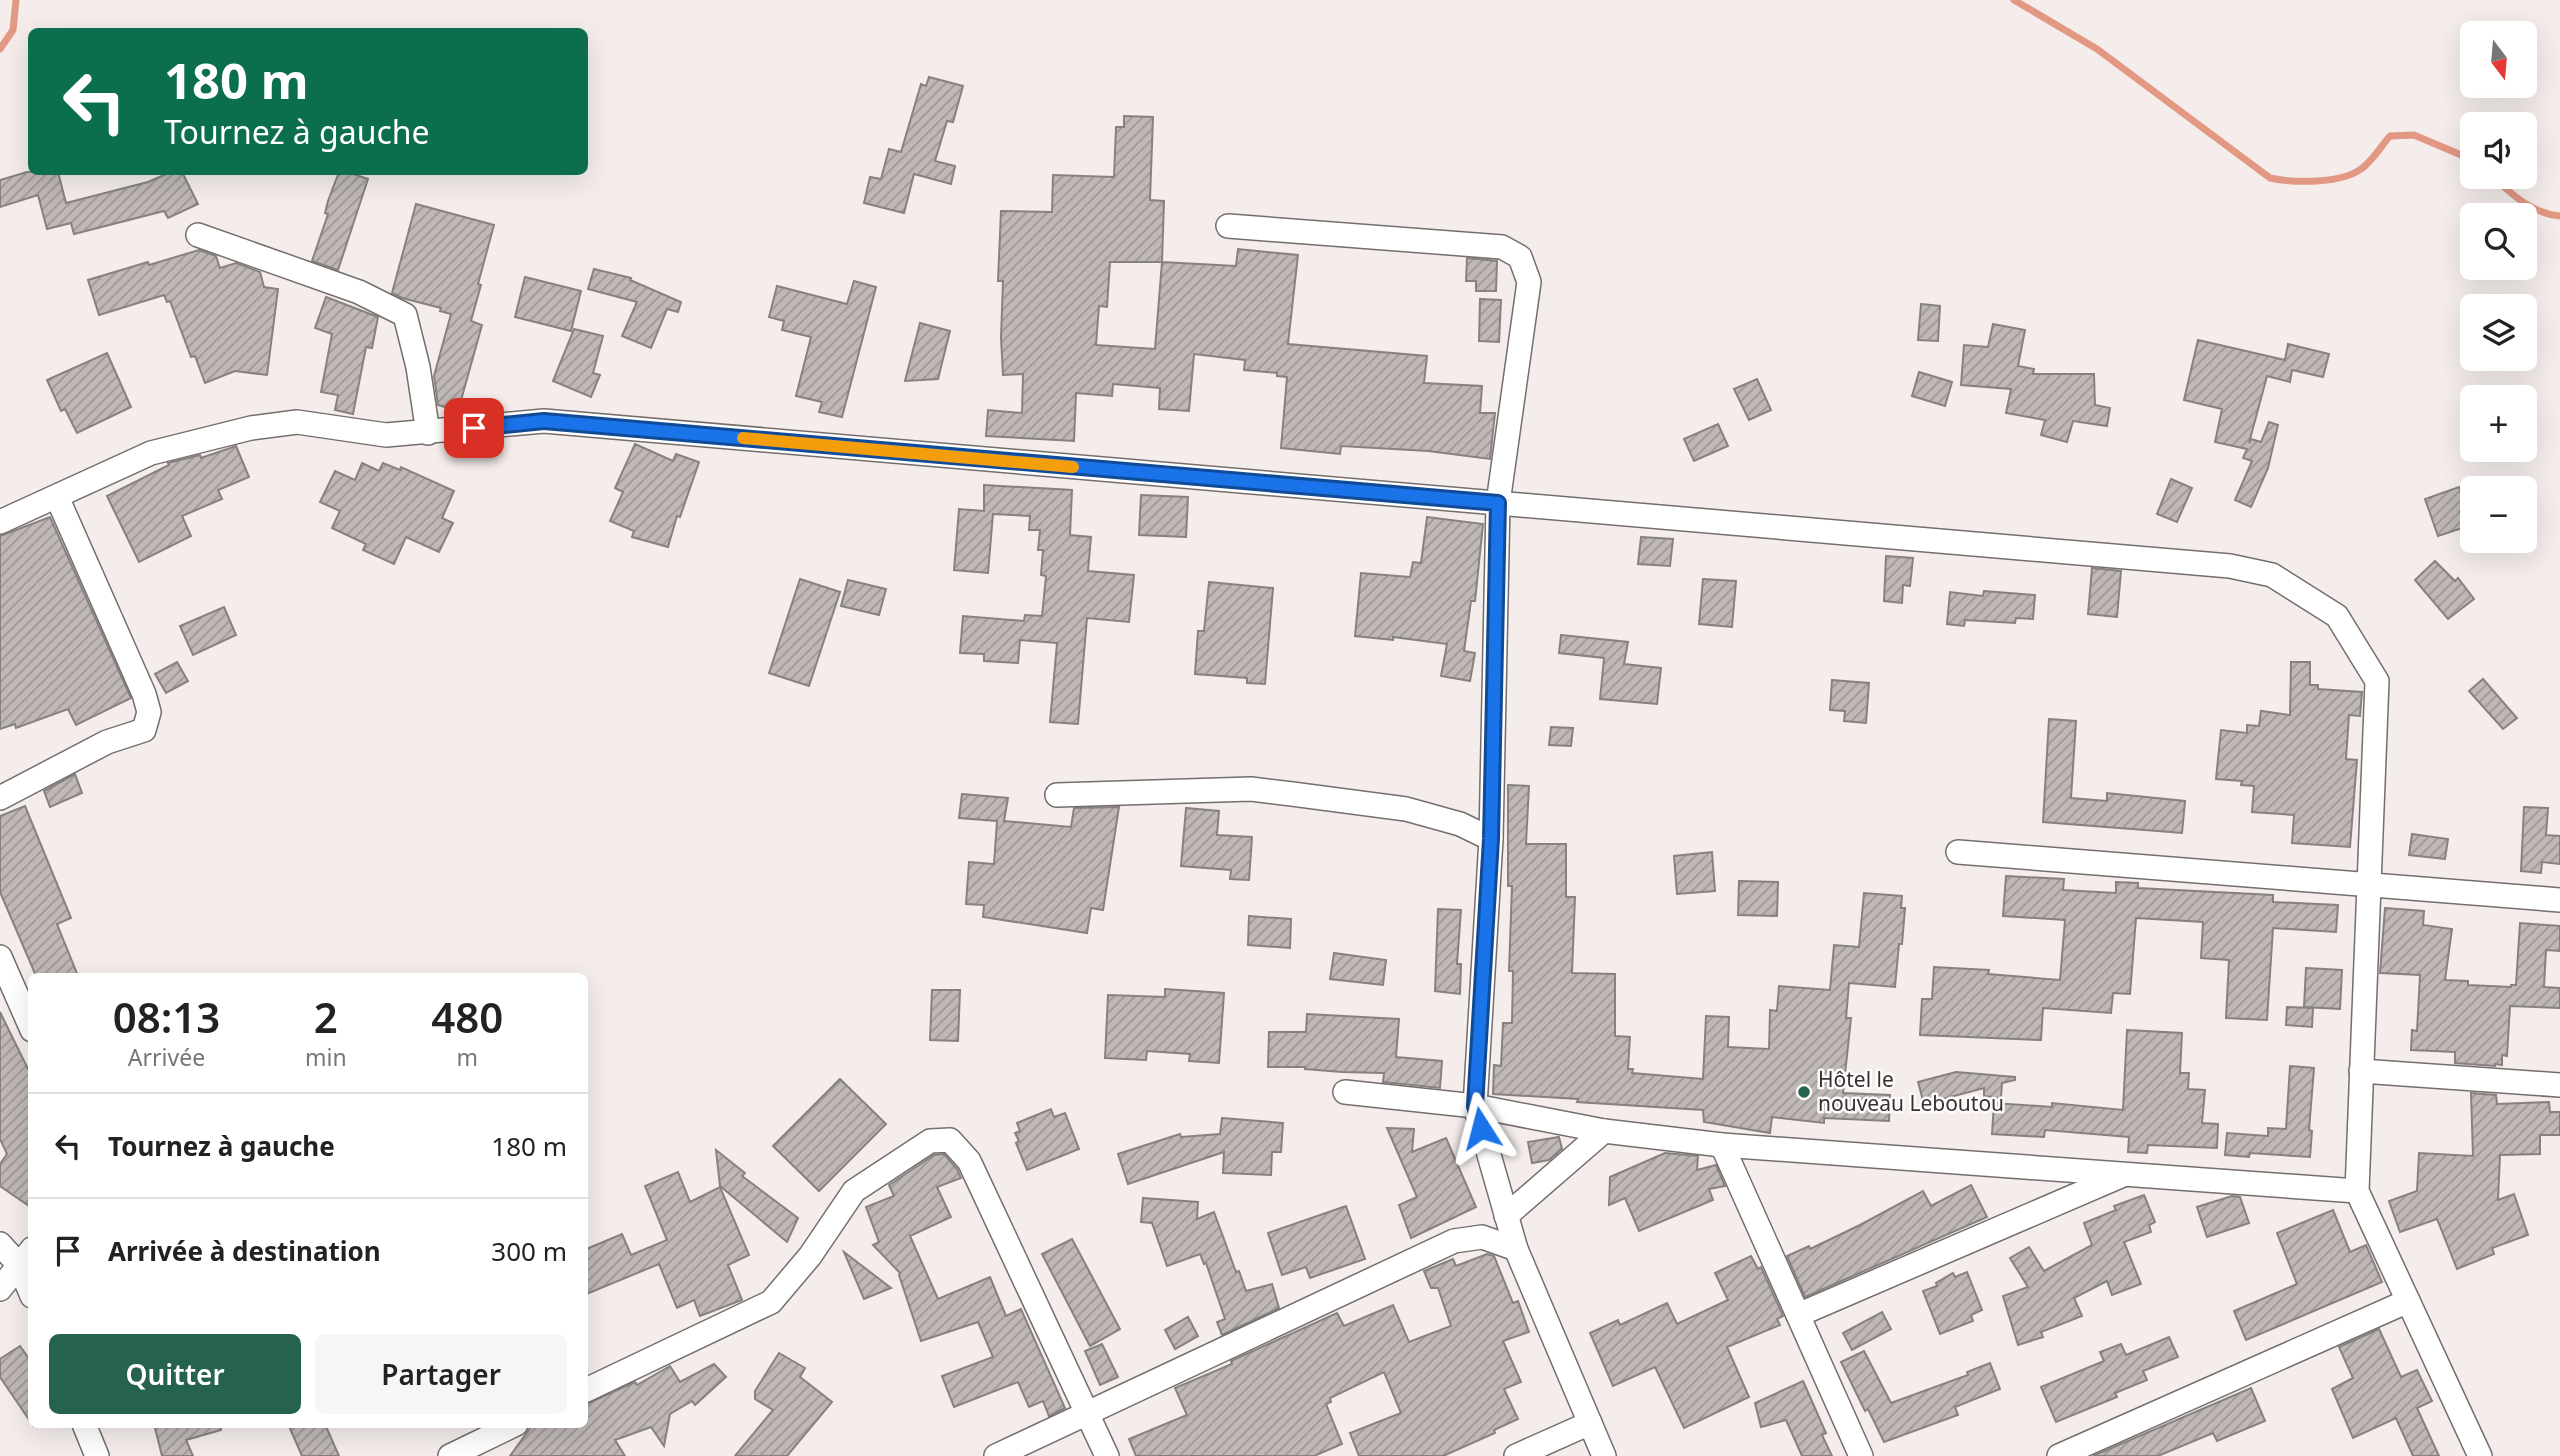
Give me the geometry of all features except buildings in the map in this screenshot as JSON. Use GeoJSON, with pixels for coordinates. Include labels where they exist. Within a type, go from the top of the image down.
{"type":"FeatureCollection","features":[{"type":"Feature","properties":{"kind":"street"},"geometry":{"type":"LineString","coordinates":[[1228,226],[1502,247],[1520,257],[1529,282],[1498,503],[1491,839],[1475,1106],[1516,1250],[1605,1456]]}},
{"type":"Feature","properties":{"kind":"street"},"geometry":{"type":"LineString","coordinates":[[198,235],[359,292],[405,314],[418,368],[428,433]]}},
{"type":"Feature","properties":{"kind":"street"},"geometry":{"type":"LineString","coordinates":[[0,522],[151,453],[251,428],[297,422],[386,435],[544,421],[2230,566],[2272,575],[2337,616],[2377,681],[2357,1191],[2480,1456]]}},
{"type":"Feature","properties":{"kind":"street"},"geometry":{"type":"LineString","coordinates":[[0,798],[107,742],[144,730],[149,712],[144,694],[57,497]]}},
{"type":"Feature","properties":{"kind":"street"},"geometry":{"type":"LineString","coordinates":[[1058,795],[1251,789],[1292,793],[1406,809],[1460,824],[1491,839]]}},
{"type":"Feature","properties":{"kind":"street"},"geometry":{"type":"LineString","coordinates":[[1958,852],[2560,900]]}},
{"type":"Feature","properties":{"kind":"street"},"geometry":{"type":"LineString","coordinates":[[0,957],[28,1021]]}},
{"type":"Feature","properties":{"kind":"street"},"geometry":{"type":"LineString","coordinates":[[2361,1071],[2560,1085]]}},
{"type":"Feature","properties":{"kind":"street"},"geometry":{"type":"LineString","coordinates":[[1345,1092],[1475,1106],[1604,1131],[1722,1145],[2357,1191]]}},
{"type":"Feature","properties":{"kind":"street"},"geometry":{"type":"LineString","coordinates":[[1506,1216],[1604,1131]]}},
{"type":"Feature","properties":{"kind":"street"},"geometry":{"type":"LineString","coordinates":[[588,1389],[771,1302],[810,1255],[854,1191],[930,1141],[950,1140],[968,1161],[1107,1456]]}},
{"type":"Feature","properties":{"kind":"street"},"geometry":{"type":"LineString","coordinates":[[1722,1145],[1861,1456]]}},
{"type":"Feature","properties":{"kind":"street"},"geometry":{"type":"LineString","coordinates":[[1798,1315],[2126,1174]]}},
{"type":"Feature","properties":{"kind":"street"},"geometry":{"type":"LineString","coordinates":[[996,1456],[1454,1241],[1482,1237],[1516,1250]]}},
{"type":"Feature","properties":{"kind":"street"},"geometry":{"type":"LineString","coordinates":[[0,1244],[25,1257],[0,1290]]}},
{"type":"Feature","properties":{"kind":"street"},"geometry":{"type":"LineString","coordinates":[[2059,1456],[2408,1301]]}},
{"type":"Feature","properties":{"kind":"street"},"geometry":{"type":"LineString","coordinates":[[1516,1456],[1590,1423]]}},
{"type":"Feature","properties":{"kind":"street"},"geometry":{"type":"LineString","coordinates":[[86,1428],[97,1456]]}},
{"type":"Feature","properties":{"kind":"street"},"geometry":{"type":"LineString","coordinates":[[450,1456],[508,1428]]}},
{"type":"Feature","properties":{"kind":"waterway"},"geometry":{"type":"LineString","coordinates":[[0,49],[13,30],[16,0]]}},
{"type":"Feature","properties":{"kind":"waterway"},"geometry":{"type":"LineString","coordinates":[[2014,0],[2097,49],[2270,178],[2317,181],[2352,174],[2369,162],[2390,136],[2414,135],[2460,154]]}},
{"type":"Feature","properties":{"kind":"waterway"},"geometry":{"type":"LineString","coordinates":[[2507,189],[2532,207],[2560,216]]}},
{"type":"Feature","properties":{"kind":"slow traffic"},"geometry":{"type":"LineString","coordinates":[[743,438],[1073,467]]}},
{"type":"Feature","properties":{"kind":"place","name":"Hôtel le nouveau Leboutou"},"geometry":{"type":"Point","coordinates":[1804,1092]}},
{"type":"Feature","properties":{"kind":"route"},"geometry":{"type":"LineString","coordinates":[[474,428],[544,421],[1498,503],[1491,839],[1475,1106],[1481,1128]]}}]}
